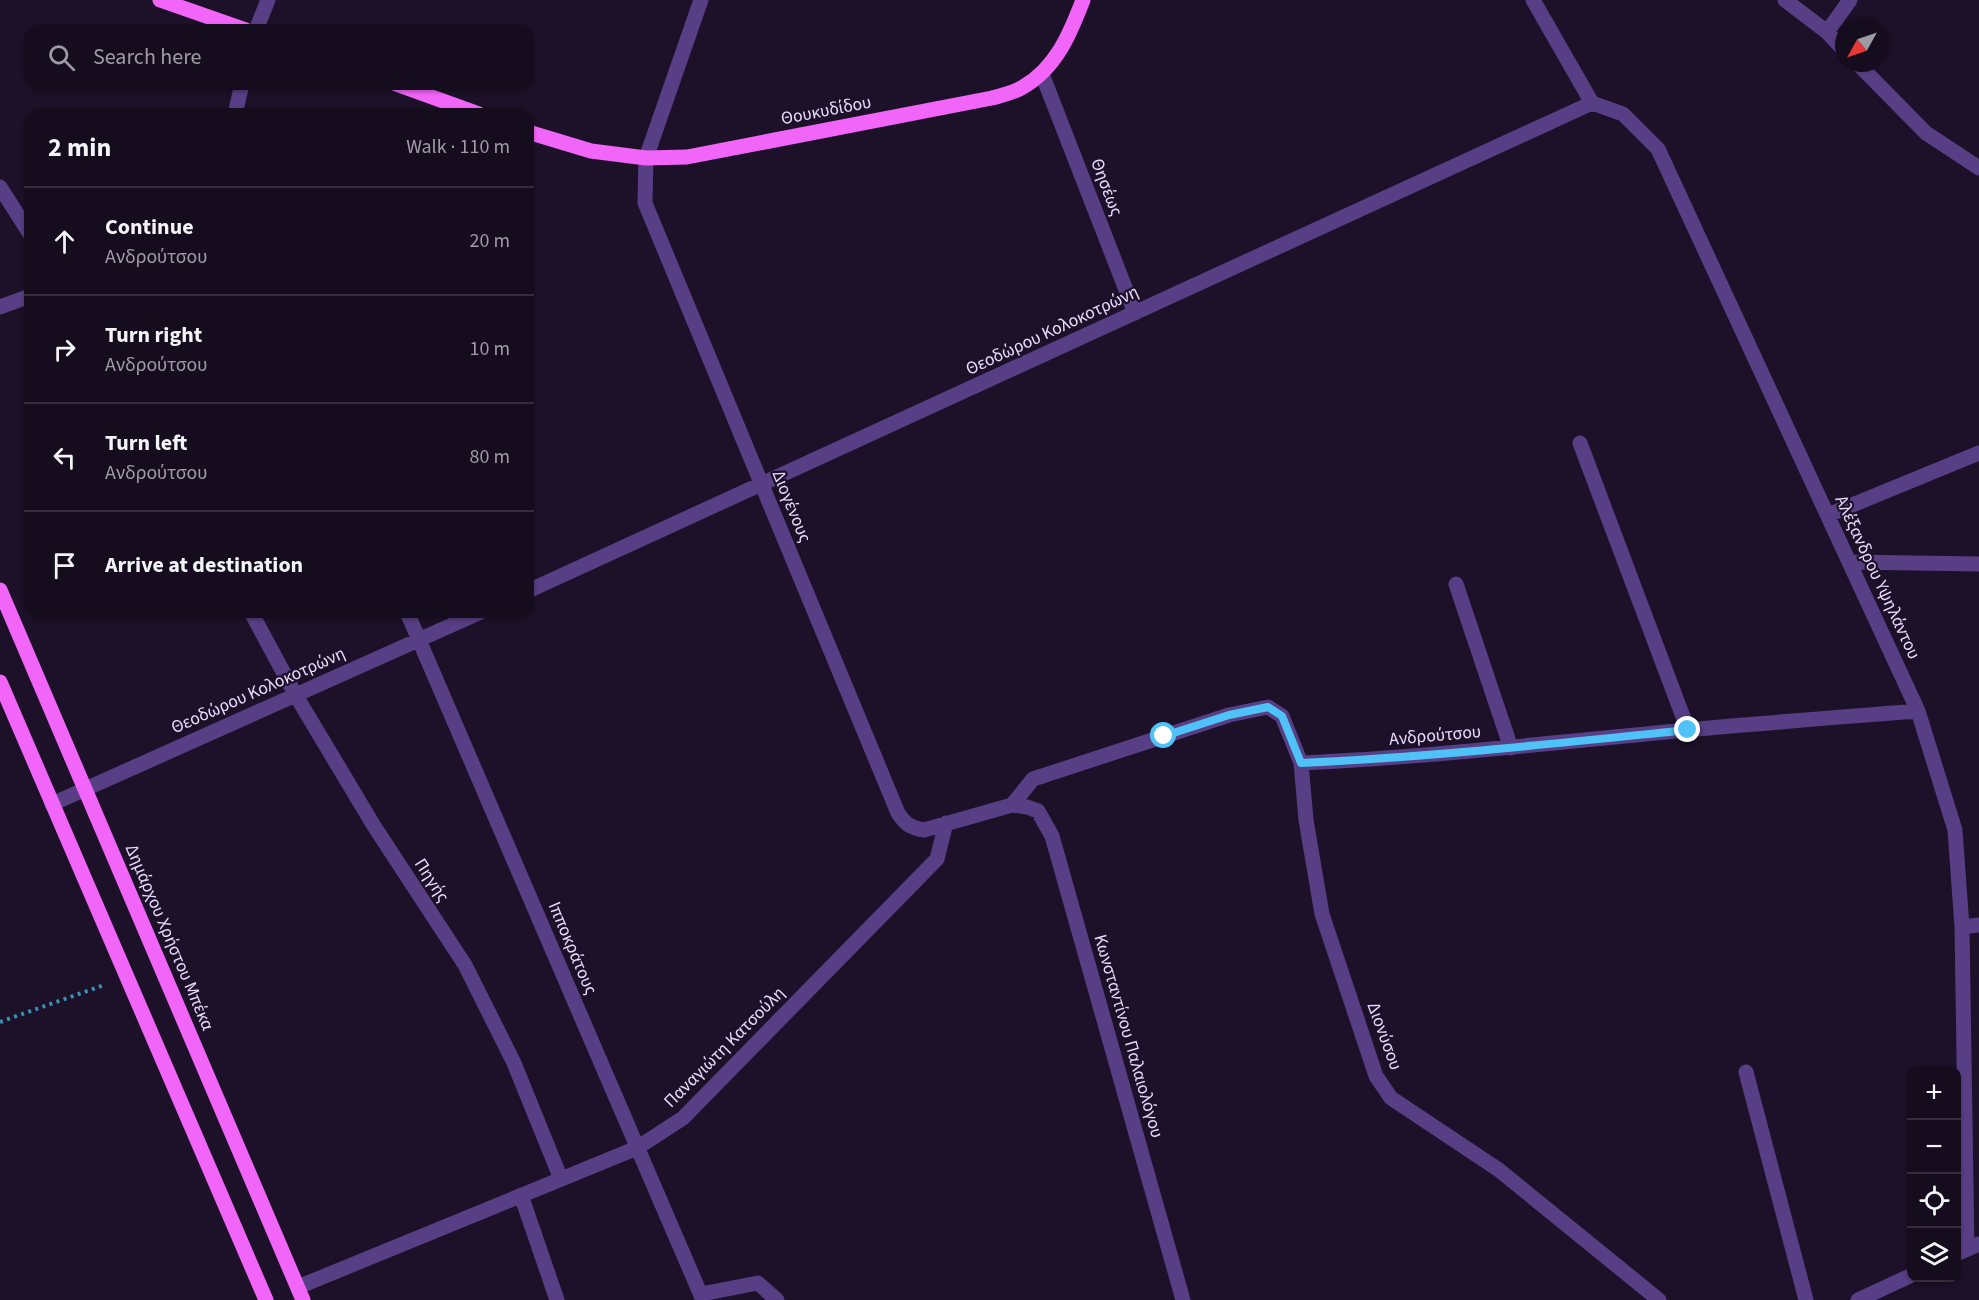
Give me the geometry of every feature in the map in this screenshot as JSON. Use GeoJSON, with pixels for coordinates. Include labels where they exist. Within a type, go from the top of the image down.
{"type":"FeatureCollection","features":[{"type":"Feature","properties":{"kind":"main road"},"geometry":{"type":"LineString","coordinates":[[160,0],[229,24]]}},
{"type":"Feature","properties":{"kind":"main road","name":"Θουκυδίδου"},"geometry":{"type":"LineString","coordinates":[[534,134],[591,151],[646,158],[687,157],[992,98],[1022,88],[1042,74],[1063,48],[1083,0]]}},
{"type":"Feature","properties":{"kind":"main road"},"geometry":{"type":"LineString","coordinates":[[413,90],[462,108]]}},
{"type":"Feature","properties":{"kind":"main road","name":"Δημάρχου Χρήστου Μπέκα"},"geometry":{"type":"LineString","coordinates":[[0,590],[300,1294]]}},
{"type":"Feature","properties":{"kind":"main road"},"geometry":{"type":"LineString","coordinates":[[0,682],[5,703],[52,804],[266,1300]]}},
{"type":"Feature","properties":{"kind":"street"},"geometry":{"type":"LineString","coordinates":[[258,24],[268,0]]}},
{"type":"Feature","properties":{"kind":"street","name":"Διογένους"},"geometry":{"type":"LineString","coordinates":[[701,0],[646,158],[645,203],[898,813],[904,822],[913,828],[924,830],[946,824]]}},
{"type":"Feature","properties":{"kind":"street"},"geometry":{"type":"LineString","coordinates":[[1533,0],[1592,103]]}},
{"type":"Feature","properties":{"kind":"street"},"geometry":{"type":"LineString","coordinates":[[1785,0],[1835,40]]}},
{"type":"Feature","properties":{"kind":"street"},"geometry":{"type":"LineString","coordinates":[[1827,32],[1850,0]]}},
{"type":"Feature","properties":{"kind":"street"},"geometry":{"type":"LineString","coordinates":[[1866,72],[1926,134],[1979,168]]}},
{"type":"Feature","properties":{"kind":"street","name":"Θησέως"},"geometry":{"type":"LineString","coordinates":[[1042,74],[1135,313]]}},
{"type":"Feature","properties":{"kind":"street"},"geometry":{"type":"LineString","coordinates":[[236,108],[241,90]]}},
{"type":"Feature","properties":{"kind":"street","name":"Θεοδώρου Κολοκοτρώνη"},"geometry":{"type":"LineString","coordinates":[[534,588],[1592,103]]}},
{"type":"Feature","properties":{"kind":"street","name":"Αλέξανδρου Υψηλάντου"},"geometry":{"type":"LineString","coordinates":[[1592,103],[1623,114],[1658,149],[1918,711],[1955,830],[1962,927],[1967,1249]]}},
{"type":"Feature","properties":{"kind":"street"},"geometry":{"type":"LineString","coordinates":[[0,187],[24,225]]}},
{"type":"Feature","properties":{"kind":"street"},"geometry":{"type":"LineString","coordinates":[[0,307],[24,298]]}},
{"type":"Feature","properties":{"kind":"street"},"geometry":{"type":"LineString","coordinates":[[1580,443],[1688,730]]}},
{"type":"Feature","properties":{"kind":"street"},"geometry":{"type":"LineString","coordinates":[[1828,515],[1979,453]]}},
{"type":"Feature","properties":{"kind":"street"},"geometry":{"type":"LineString","coordinates":[[1850,562],[1979,564]]}},
{"type":"Feature","properties":{"kind":"street"},"geometry":{"type":"LineString","coordinates":[[1456,584],[1511,748]]}},
{"type":"Feature","properties":{"kind":"street","name":"Πηγής"},"geometry":{"type":"LineString","coordinates":[[254,618],[295,694],[374,826],[465,965],[514,1063],[561,1179]]}},
{"type":"Feature","properties":{"kind":"street","name":"Ιπποκράτους"},"geometry":{"type":"LineString","coordinates":[[410,618],[702,1297]]}},
{"type":"Feature","properties":{"kind":"street","name":"Θεοδώρου Κολοκοτρώνη"},"geometry":{"type":"LineString","coordinates":[[52,804],[468,618]]}},
{"type":"Feature","properties":{"kind":"street"},"geometry":{"type":"LineString","coordinates":[[946,824],[1012,805],[1033,779],[1229,715],[1268,707],[1282,716],[1301,763]]}},
{"type":"Feature","properties":{"kind":"street","name":"Ανδρούτσου"},"geometry":{"type":"LineString","coordinates":[[1301,763],[1511,748],[1688,730],[1918,711]]}},
{"type":"Feature","properties":{"kind":"street","name":"Διονύσου"},"geometry":{"type":"LineString","coordinates":[[1301,763],[1306,820],[1322,914],[1376,1076],[1391,1098],[1499,1170],[1659,1300]]}},
{"type":"Feature","properties":{"kind":"street","name":"Κωνσταντίνου Παλαιολόγου"},"geometry":{"type":"LineString","coordinates":[[1012,805],[1038,811],[1052,836],[1183,1300]]}},
{"type":"Feature","properties":{"kind":"street","name":"Παναγιώτη Κατσούλη"},"geometry":{"type":"LineString","coordinates":[[300,1294],[521,1195],[637,1148],[682,1118],[937,859],[946,824]]}},
{"type":"Feature","properties":{"kind":"street"},"geometry":{"type":"LineString","coordinates":[[1962,927],[1979,925]]}},
{"type":"Feature","properties":{"kind":"street"},"geometry":{"type":"LineString","coordinates":[[1746,1072],[1806,1300]]}},
{"type":"Feature","properties":{"kind":"street"},"geometry":{"type":"LineString","coordinates":[[521,1195],[557,1300]]}},
{"type":"Feature","properties":{"kind":"street"},"geometry":{"type":"LineString","coordinates":[[1858,1300],[1907,1277]]}},
{"type":"Feature","properties":{"kind":"street"},"geometry":{"type":"LineString","coordinates":[[702,1297],[758,1283],[777,1300]]}},
{"type":"Feature","properties":{"kind":"path"},"geometry":{"type":"LineString","coordinates":[[0,1022],[127,977]]}},
{"type":"Feature","properties":{"kind":"route"},"geometry":{"type":"LineString","coordinates":[[1164,736],[1229,715],[1268,707],[1282,716],[1301,763],[1469,752],[1688,730]]}}]}
